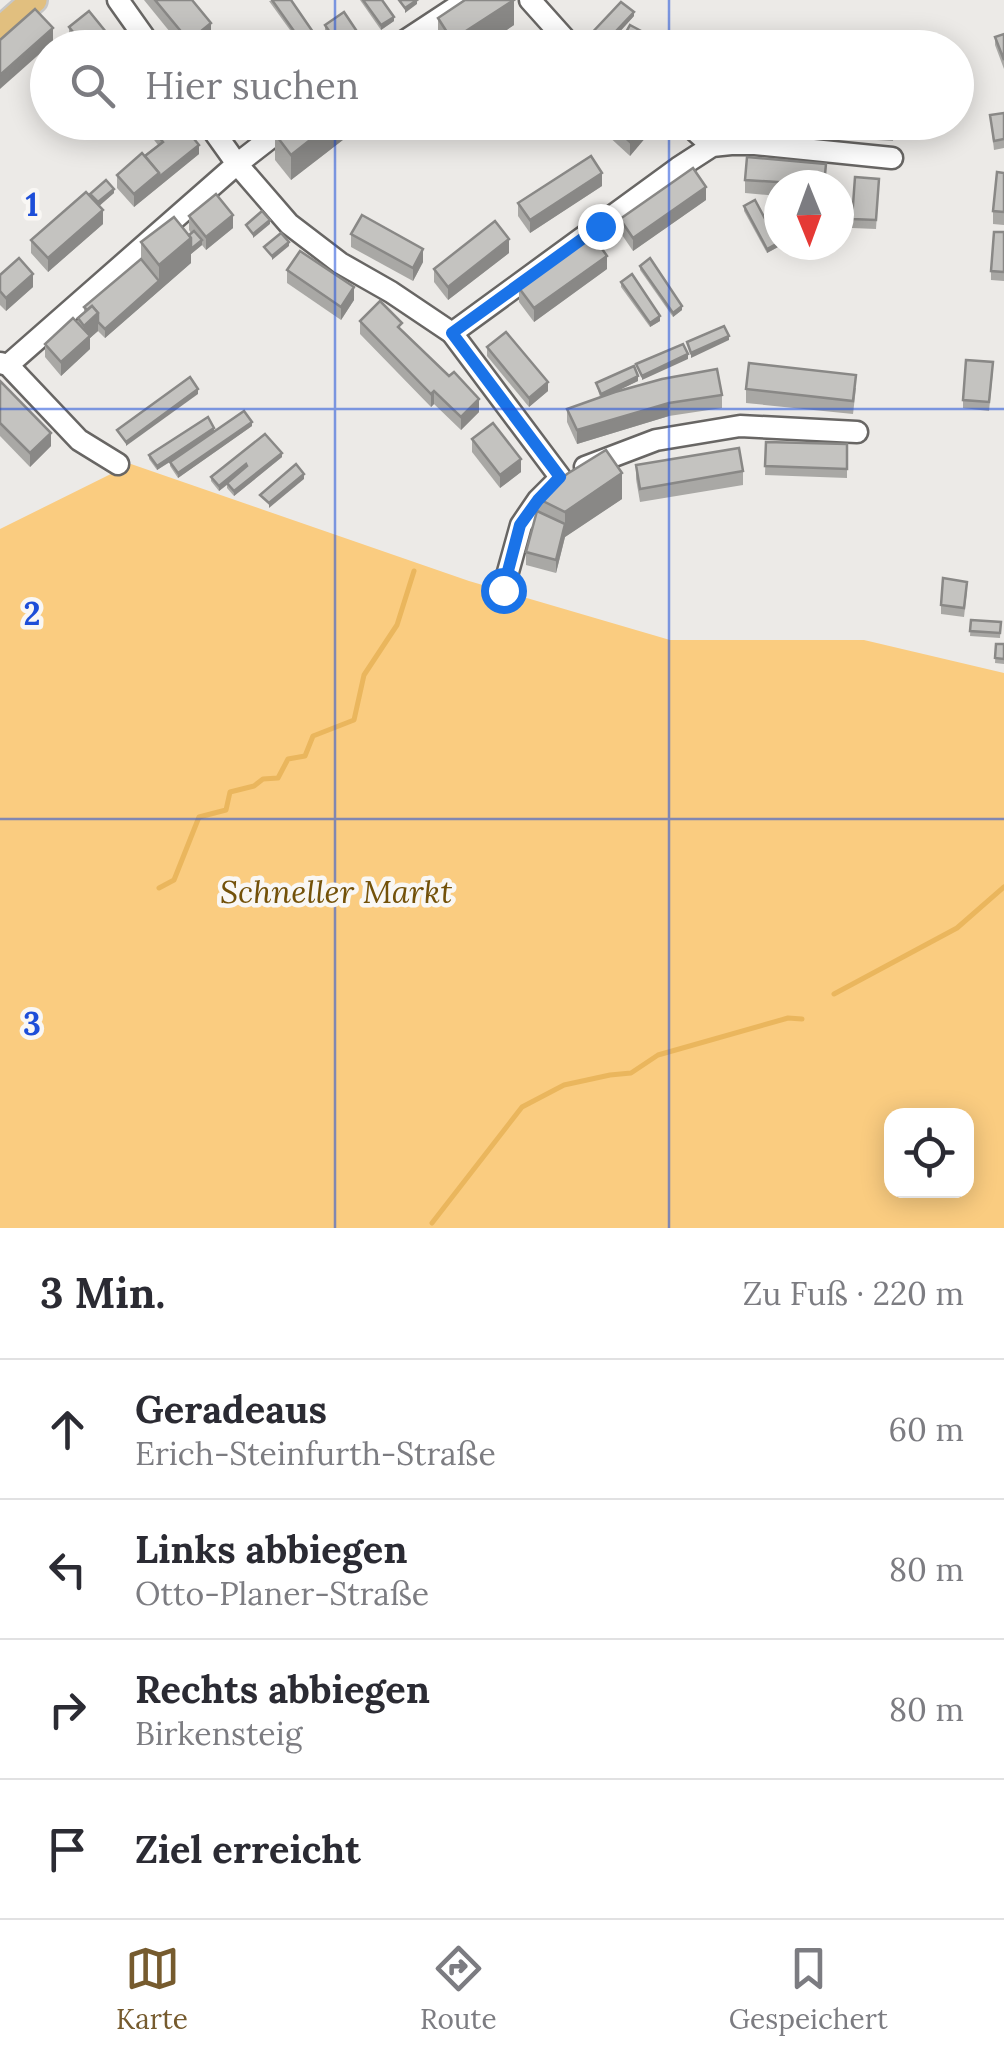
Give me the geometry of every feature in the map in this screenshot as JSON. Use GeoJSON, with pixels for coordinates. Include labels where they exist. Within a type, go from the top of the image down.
{"type":"FeatureCollection","features":[{"type":"Feature","properties":{"kind":"main road"},"geometry":{"type":"LineString","coordinates":[[0,30],[34,0]]}},
{"type":"Feature","properties":{"kind":"street"},"geometry":{"type":"LineString","coordinates":[[118,0],[139,30]]}},
{"type":"Feature","properties":{"kind":"street"},"geometry":{"type":"LineString","coordinates":[[421,30],[467,0]]}},
{"type":"Feature","properties":{"kind":"street"},"geometry":{"type":"LineString","coordinates":[[530,0],[557,30]]}},
{"type":"Feature","properties":{"kind":"street"},"geometry":{"type":"LineString","coordinates":[[220,140],[289,224],[340,262],[452,333],[560,477]]}},
{"type":"Feature","properties":{"kind":"street"},"geometry":{"type":"LineString","coordinates":[[118,464],[79,440],[4,364],[268,140]]}},
{"type":"Feature","properties":{"kind":"street"},"geometry":{"type":"LineString","coordinates":[[705,140],[712,146]]}},
{"type":"Feature","properties":{"kind":"street"},"geometry":{"type":"LineString","coordinates":[[452,333],[712,146],[755,144],[892,158]]}},
{"type":"Feature","properties":{"kind":"street"},"geometry":{"type":"LineString","coordinates":[[503,590],[520,525],[560,477],[656,440],[740,426],[856,432]]}},
{"type":"Feature","properties":{"kind":"green space","name":"Schneller Markt"},"geometry":{"type":"Polygon","coordinates":[[[131,464],[469,581],[670,640],[864,640],[1004,673],[1004,1228],[0,1228],[0,529],[131,464]]]}},
{"type":"Feature","properties":{"kind":"building"},"geometry":{"type":"Polygon","coordinates":[[[155,0],[192,0],[211,23],[202,30],[180,30],[155,0]]]}},
{"type":"Feature","properties":{"kind":"building"},"geometry":{"type":"Polygon","coordinates":[[[272,0],[291,0],[312,30],[293,30],[272,0]]]}},
{"type":"Feature","properties":{"kind":"building"},"geometry":{"type":"Polygon","coordinates":[[[363,0],[382,0],[394,17],[381,25],[363,0]]]}},
{"type":"Feature","properties":{"kind":"building"},"geometry":{"type":"Polygon","coordinates":[[[399,0],[417,0],[405,8],[399,0]]]}},
{"type":"Feature","properties":{"kind":"building"},"geometry":{"type":"Polygon","coordinates":[[[465,0],[514,0],[468,30],[446,30],[438,18],[465,0]]]}},
{"type":"Feature","properties":{"kind":"building"},"geometry":{"type":"Polygon","coordinates":[[[621,2],[634,12],[617,30],[595,30],[621,2]]]}},
{"type":"Feature","properties":{"kind":"building"},"geometry":{"type":"Polygon","coordinates":[[[35,9],[53,28],[30,30],[30,48],[0,75],[0,40],[35,9]]]}},
{"type":"Feature","properties":{"kind":"building"},"geometry":{"type":"Polygon","coordinates":[[[89,11],[104,30],[71,30],[69,27],[89,11]]]}},
{"type":"Feature","properties":{"kind":"building"},"geometry":{"type":"Polygon","coordinates":[[[344,12],[356,30],[328,30],[325,25],[344,12]]]}},
{"type":"Feature","properties":{"kind":"building"},"geometry":{"type":"Polygon","coordinates":[[[1004,34],[1004,60],[995,37],[1004,34]]]}},
{"type":"Feature","properties":{"kind":"building"},"geometry":{"type":"Polygon","coordinates":[[[1004,113],[1004,139],[994,141],[990,115],[1004,113]]]}},
{"type":"Feature","properties":{"kind":"building"},"geometry":{"type":"Polygon","coordinates":[[[195,140],[199,145],[159,177],[145,156],[163,142],[195,140]]]}},
{"type":"Feature","properties":{"kind":"building"},"geometry":{"type":"Polygon","coordinates":[[[280,140],[310,140],[291,155],[280,140]]]}},
{"type":"Feature","properties":{"kind":"building"},"geometry":{"type":"Polygon","coordinates":[[[142,153],[159,173],[134,194],[117,175],[142,153]]]}},
{"type":"Feature","properties":{"kind":"building"},"geometry":{"type":"Polygon","coordinates":[[[591,156],[602,173],[530,220],[518,203],[591,156]]]}},
{"type":"Feature","properties":{"kind":"building"},"geometry":{"type":"Polygon","coordinates":[[[747,157],[826,164],[825,170],[764,170],[764,181],[745,180],[747,157]]]}},
{"type":"Feature","properties":{"kind":"building"},"geometry":{"type":"Polygon","coordinates":[[[693,168],[706,187],[633,238],[620,219],[693,168]]]}},
{"type":"Feature","properties":{"kind":"building"},"geometry":{"type":"Polygon","coordinates":[[[997,172],[1004,173],[1004,212],[993,211],[997,172]]]}},
{"type":"Feature","properties":{"kind":"building"},"geometry":{"type":"Polygon","coordinates":[[[855,177],[879,179],[876,220],[854,219],[855,177]]]}},
{"type":"Feature","properties":{"kind":"building"},"geometry":{"type":"Polygon","coordinates":[[[106,180],[114,189],[98,202],[90,194],[106,180]]]}},
{"type":"Feature","properties":{"kind":"building"},"geometry":{"type":"Polygon","coordinates":[[[86,192],[103,210],[48,258],[31,240],[86,192]]]}},
{"type":"Feature","properties":{"kind":"building"},"geometry":{"type":"Polygon","coordinates":[[[216,194],[233,215],[206,237],[189,216],[216,194]]]}},
{"type":"Feature","properties":{"kind":"building"},"geometry":{"type":"Polygon","coordinates":[[[755,200],[764,217],[764,243],[744,206],[755,200]]]}},
{"type":"Feature","properties":{"kind":"building"},"geometry":{"type":"Polygon","coordinates":[[[262,211],[270,220],[253,234],[246,225],[262,211]]]}},
{"type":"Feature","properties":{"kind":"building"},"geometry":{"type":"Polygon","coordinates":[[[362,215],[423,249],[413,268],[351,234],[362,215]]]}},
{"type":"Feature","properties":{"kind":"building"},"geometry":{"type":"Polygon","coordinates":[[[174,217],[191,238],[159,265],[141,242],[174,217]]]}},
{"type":"Feature","properties":{"kind":"building"},"geometry":{"type":"Polygon","coordinates":[[[495,221],[509,239],[448,287],[434,269],[495,221]]]}},
{"type":"Feature","properties":{"kind":"building"},"geometry":{"type":"Polygon","coordinates":[[[194,231],[202,240],[191,249],[189,235],[194,231]]]}},
{"type":"Feature","properties":{"kind":"building"},"geometry":{"type":"Polygon","coordinates":[[[994,232],[1004,232],[1004,272],[991,271],[994,232]]]}},
{"type":"Feature","properties":{"kind":"building"},"geometry":{"type":"Polygon","coordinates":[[[281,233],[289,242],[272,256],[264,247],[281,233]]]}},
{"type":"Feature","properties":{"kind":"building"},"geometry":{"type":"Polygon","coordinates":[[[593,236],[607,256],[534,308],[519,288],[593,236]]]}},
{"type":"Feature","properties":{"kind":"building"},"geometry":{"type":"Polygon","coordinates":[[[300,251],[354,287],[341,307],[287,270],[300,251]]]}},
{"type":"Feature","properties":{"kind":"building"},"geometry":{"type":"Polygon","coordinates":[[[19,258],[33,274],[6,298],[0,291],[0,275],[19,258]]]}},
{"type":"Feature","properties":{"kind":"building"},"geometry":{"type":"Polygon","coordinates":[[[650,258],[682,306],[673,313],[640,266],[650,258]]]}},
{"type":"Feature","properties":{"kind":"building"},"geometry":{"type":"Polygon","coordinates":[[[141,259],[159,281],[105,329],[92,306],[87,310],[84,307],[141,259]]]}},
{"type":"Feature","properties":{"kind":"building"},"geometry":{"type":"Polygon","coordinates":[[[632,274],[660,316],[650,323],[621,282],[632,274]]]}},
{"type":"Feature","properties":{"kind":"building"},"geometry":{"type":"Polygon","coordinates":[[[380,301],[402,323],[398,327],[449,376],[454,372],[479,399],[461,417],[434,391],[431,394],[360,321],[380,301]]]}},
{"type":"Feature","properties":{"kind":"building"},"geometry":{"type":"Polygon","coordinates":[[[92,306],[98,313],[84,326],[78,318],[92,306]]]}},
{"type":"Feature","properties":{"kind":"building"},"geometry":{"type":"Polygon","coordinates":[[[73,318],[90,336],[61,362],[45,344],[73,318]]]}},
{"type":"Feature","properties":{"kind":"building"},"geometry":{"type":"Polygon","coordinates":[[[724,326],[729,336],[691,353],[687,342],[724,326]]]}},
{"type":"Feature","properties":{"kind":"building"},"geometry":{"type":"Polygon","coordinates":[[[506,332],[548,382],[529,398],[487,347],[506,332]]]}},
{"type":"Feature","properties":{"kind":"building"},"geometry":{"type":"Polygon","coordinates":[[[683,344],[688,354],[642,376],[636,364],[683,344]]]}},
{"type":"Feature","properties":{"kind":"building"},"geometry":{"type":"Polygon","coordinates":[[[966,360],[993,362],[989,402],[963,400],[966,360]]]}},
{"type":"Feature","properties":{"kind":"building"},"geometry":{"type":"Polygon","coordinates":[[[749,363],[856,375],[853,401],[746,389],[749,363]]]}},
{"type":"Feature","properties":{"kind":"building"},"geometry":{"type":"Polygon","coordinates":[[[634,366],[638,376],[601,394],[596,383],[634,366]]]}},
{"type":"Feature","properties":{"kind":"building"},"geometry":{"type":"Polygon","coordinates":[[[717,369],[722,395],[669,403],[577,430],[567,409],[662,379],[717,369]]]}},
{"type":"Feature","properties":{"kind":"building"},"geometry":{"type":"Polygon","coordinates":[[[190,377],[198,389],[126,442],[117,430],[190,377]]]}},
{"type":"Feature","properties":{"kind":"building"},"geometry":{"type":"Polygon","coordinates":[[[0,381],[51,433],[30,453],[0,423],[0,381]]]}},
{"type":"Feature","properties":{"kind":"building"},"geometry":{"type":"Polygon","coordinates":[[[244,411],[252,422],[178,473],[170,462],[244,411]]]}},
{"type":"Feature","properties":{"kind":"building"},"geometry":{"type":"Polygon","coordinates":[[[208,417],[214,428],[157,466],[149,455],[208,417]]]}},
{"type":"Feature","properties":{"kind":"building"},"geometry":{"type":"Polygon","coordinates":[[[493,423],[521,459],[500,475],[472,439],[493,423]]]}},
{"type":"Feature","properties":{"kind":"building"},"geometry":{"type":"Polygon","coordinates":[[[265,434],[282,453],[234,491],[227,483],[246,464],[219,486],[211,477],[265,434]]]}},
{"type":"Feature","properties":{"kind":"building"},"geometry":{"type":"Polygon","coordinates":[[[766,442],[847,444],[847,469],[765,466],[766,442]]]}},
{"type":"Feature","properties":{"kind":"building"},"geometry":{"type":"Polygon","coordinates":[[[739,448],[743,471],[640,489],[636,465],[739,448]]]}},
{"type":"Feature","properties":{"kind":"building"},"geometry":{"type":"Polygon","coordinates":[[[606,450],[622,473],[565,512],[537,498],[567,474],[606,450]]]}},
{"type":"Feature","properties":{"kind":"building"},"geometry":{"type":"Polygon","coordinates":[[[296,464],[304,474],[269,503],[260,495],[296,464]]]}},
{"type":"Feature","properties":{"kind":"building"},"geometry":{"type":"Polygon","coordinates":[[[537,511],[565,524],[556,560],[526,552],[537,511]]]}},
{"type":"Feature","properties":{"kind":"building"},"geometry":{"type":"Polygon","coordinates":[[[943,578],[967,582],[964,608],[941,605],[943,578]]]}},
{"type":"Feature","properties":{"kind":"building"},"geometry":{"type":"Polygon","coordinates":[[[971,620],[1001,622],[1000,633],[970,631],[971,620]]]}},
{"type":"Feature","properties":{"kind":"building"},"geometry":{"type":"Polygon","coordinates":[[[996,644],[1004,644],[1004,659],[995,658],[996,644]]]}},
{"type":"Feature","properties":{"kind":"waterway"},"geometry":{"type":"LineString","coordinates":[[159,888],[174,880],[199,817],[226,810],[230,792],[254,786],[263,779],[278,778],[288,759],[305,756],[313,736],[354,720],[364,675],[397,625],[414,571]]}},
{"type":"Feature","properties":{"kind":"waterway"},"geometry":{"type":"LineString","coordinates":[[834,994],[957,928],[1004,887]]}},
{"type":"Feature","properties":{"kind":"waterway"},"geometry":{"type":"LineString","coordinates":[[432,1223],[522,1107],[564,1085],[631,1073],[658,1055],[788,1018],[802,1019]]}},
{"type":"Feature","properties":{"kind":"route"},"geometry":{"type":"LineString","coordinates":[[503,590],[520,525],[560,477],[452,333],[600,226]]}}]}
